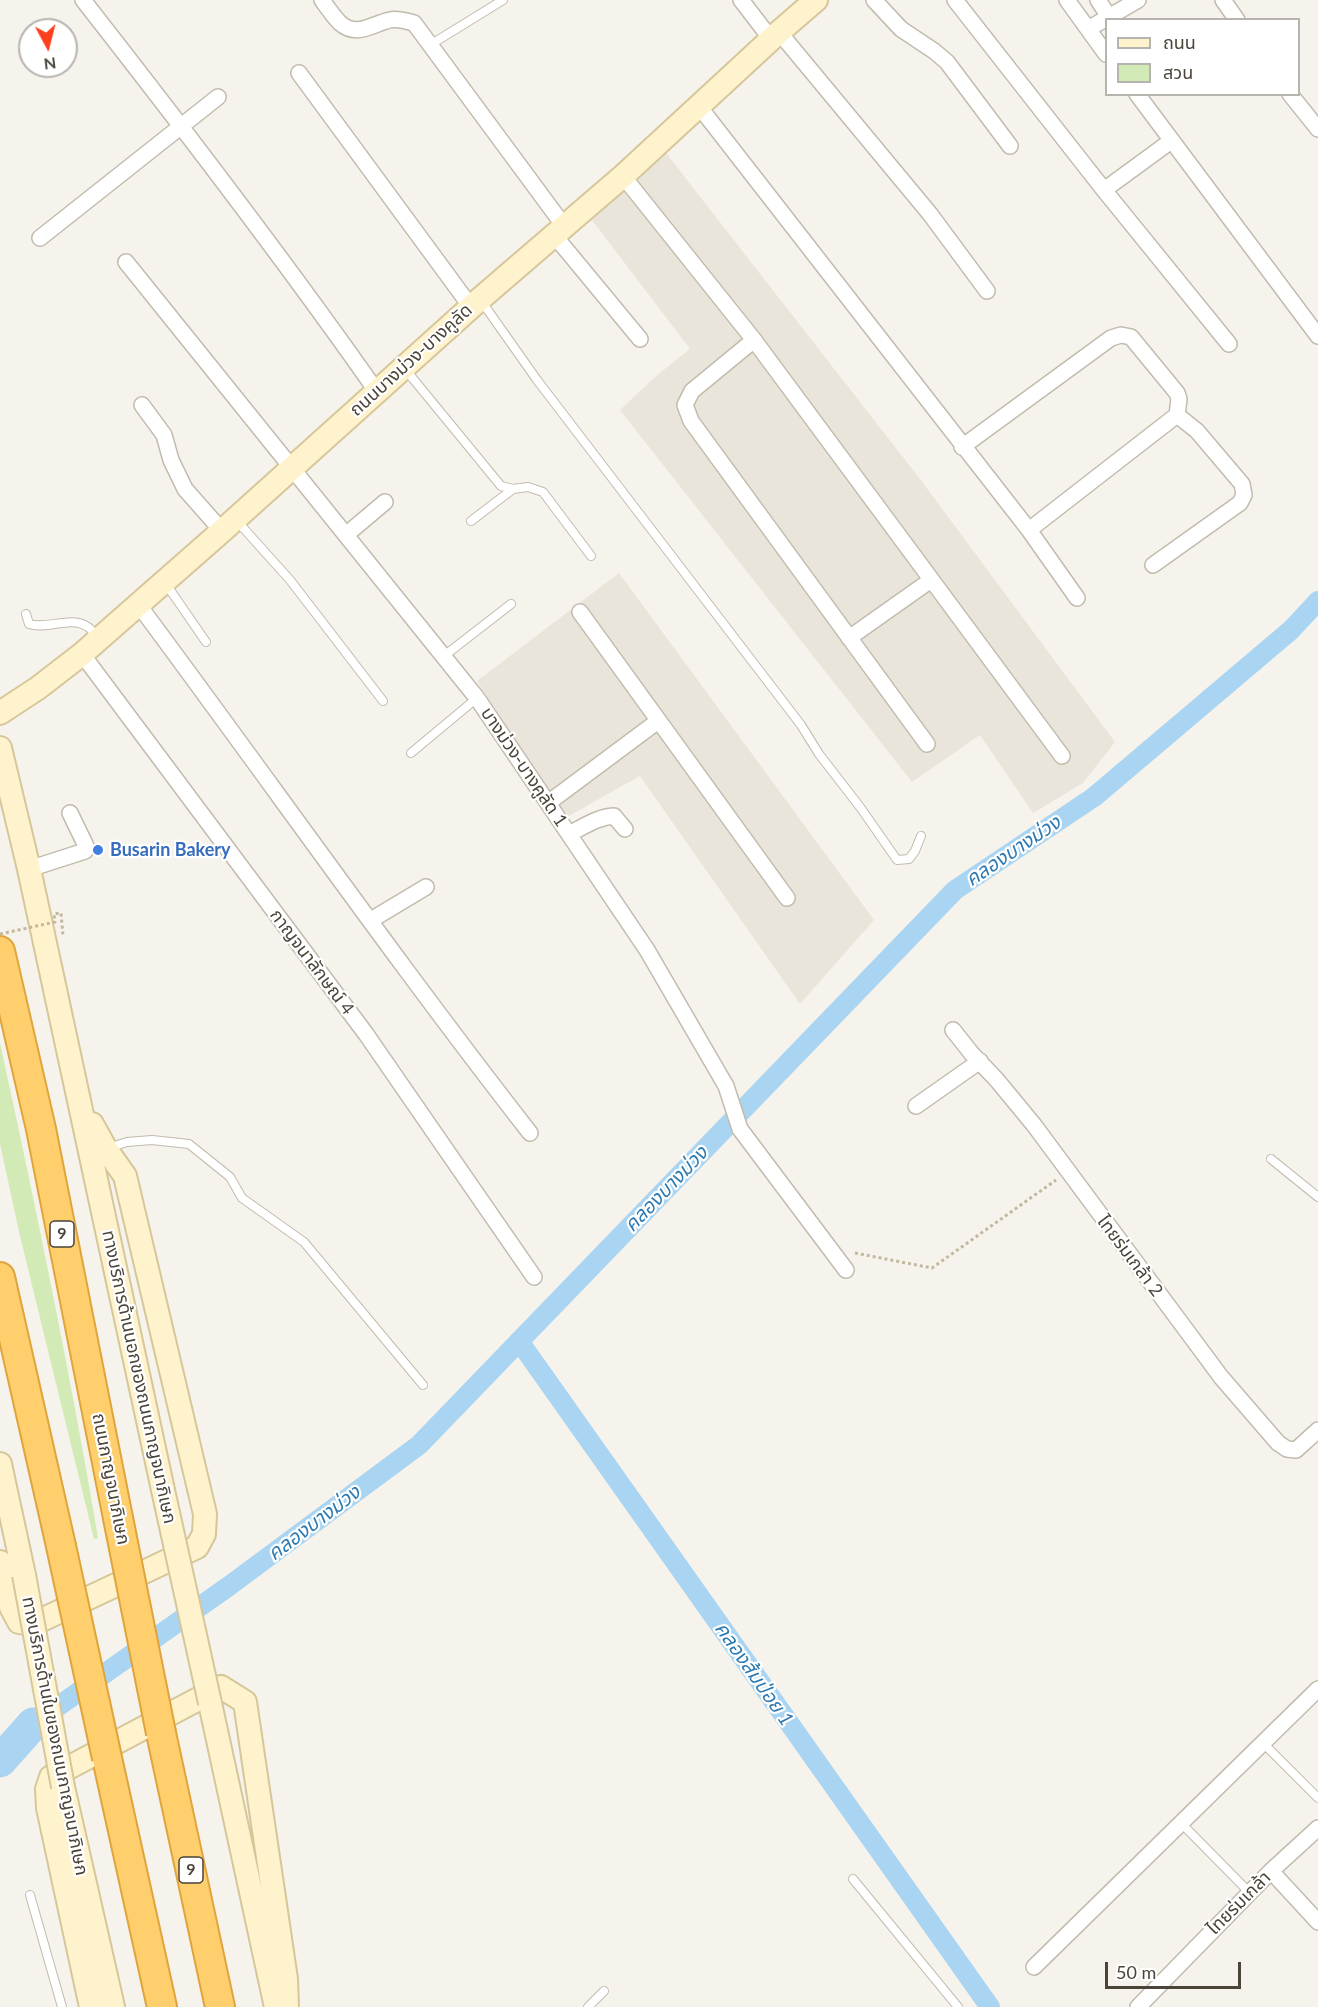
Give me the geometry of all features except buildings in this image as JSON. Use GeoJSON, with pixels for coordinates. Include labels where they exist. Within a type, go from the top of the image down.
{"type":"FeatureCollection","features":[{"type":"Feature","properties":{"kind":"highway","name":"ถนนกาญจนาภิเษก"},"geometry":{"type":"LineString","coordinates":[[0,951],[41,1129],[161,1733],[220,2007]]}},
{"type":"Feature","properties":{"kind":"highway"},"geometry":{"type":"LineString","coordinates":[[0,1277],[162,2007]]}},
{"type":"Feature","properties":{"kind":"main road","name":"ถนนบางม่วง-บางคูลัด"},"geometry":{"type":"LineString","coordinates":[[0,713],[38,688],[82,654],[475,303],[623,176],[698,105],[816,0]]}},
{"type":"Feature","properties":{"kind":"main road","name":"ทางบริการด้านนอกของถนนกาญจนาภิเษก"},"geometry":{"type":"LineString","coordinates":[[0,748],[29,869],[276,2007]]}},
{"type":"Feature","properties":{"kind":"main road"},"geometry":{"type":"LineString","coordinates":[[0,1562],[11,1607],[19,1622],[33,1624],[197,1546],[204,1534],[205,1514],[125,1176],[106,1149],[79,1102]]}},
{"type":"Feature","properties":{"kind":"main road","name":"ทางบริการด้านในของถนนกาญจนาภิเษก"},"geometry":{"type":"LineString","coordinates":[[0,1464],[24,1575],[63,1787],[113,2007]]}},
{"type":"Feature","properties":{"kind":"main road"},"geometry":{"type":"LineString","coordinates":[[91,2007],[48,1808],[47,1789],[51,1777],[221,1687],[245,1702],[286,1978],[287,2007]]}},
{"type":"Feature","properties":{"kind":"street"},"geometry":{"type":"LineString","coordinates":[[83,0],[181,125],[377,392]]}},
{"type":"Feature","properties":{"kind":"street"},"geometry":{"type":"LineString","coordinates":[[321,0],[341,23],[355,31],[391,20],[414,23],[559,231],[640,339]]}},
{"type":"Feature","properties":{"kind":"street"},"geometry":{"type":"LineString","coordinates":[[741,0],[775,35],[930,214],[987,291]]}},
{"type":"Feature","properties":{"kind":"street"},"geometry":{"type":"LineString","coordinates":[[874,0],[901,29],[947,62],[1010,146]]}},
{"type":"Feature","properties":{"kind":"street"},"geometry":{"type":"LineString","coordinates":[[955,0],[1104,190],[1229,344]]}},
{"type":"Feature","properties":{"kind":"street"},"geometry":{"type":"LineString","coordinates":[[1067,0],[1105,51]]}},
{"type":"Feature","properties":{"kind":"street"},"geometry":{"type":"LineString","coordinates":[[1098,0],[1109,17],[1138,0]]}},
{"type":"Feature","properties":{"kind":"street"},"geometry":{"type":"LineString","coordinates":[[1223,0],[1236,18]]}},
{"type":"Feature","properties":{"kind":"street"},"geometry":{"type":"LineString","coordinates":[[1088,29],[1105,19]]}},
{"type":"Feature","properties":{"kind":"street"},"geometry":{"type":"LineString","coordinates":[[299,73],[475,303]]}},
{"type":"Feature","properties":{"kind":"street"},"geometry":{"type":"LineString","coordinates":[[1138,96],[1318,336]]}},
{"type":"Feature","properties":{"kind":"street"},"geometry":{"type":"LineString","coordinates":[[1292,96],[1318,129]]}},
{"type":"Feature","properties":{"kind":"street"},"geometry":{"type":"LineString","coordinates":[[40,238],[218,97]]}},
{"type":"Feature","properties":{"kind":"street"},"geometry":{"type":"LineString","coordinates":[[698,105],[1029,530],[1077,598]]}},
{"type":"Feature","properties":{"kind":"street"},"geometry":{"type":"LineString","coordinates":[[1104,190],[1171,141]]}},
{"type":"Feature","properties":{"kind":"street"},"geometry":{"type":"LineString","coordinates":[[623,176],[754,340],[1062,756]]}},
{"type":"Feature","properties":{"kind":"street","name":"บางม่วง-บางคูลัด 1"},"geometry":{"type":"LineString","coordinates":[[126,262],[477,698],[647,950],[726,1086],[740,1129],[846,1270]]}},
{"type":"Feature","properties":{"kind":"street"},"geometry":{"type":"LineString","coordinates":[[963,447],[1111,338],[1121,335],[1131,337],[1177,393],[1178,415],[1029,530]]}},
{"type":"Feature","properties":{"kind":"street"},"geometry":{"type":"LineString","coordinates":[[754,340],[692,391],[685,405],[691,421],[927,744]]}},
{"type":"Feature","properties":{"kind":"street"},"geometry":{"type":"LineString","coordinates":[[141,405],[164,435],[171,460],[185,489],[229,524]]}},
{"type":"Feature","properties":{"kind":"street"},"geometry":{"type":"LineString","coordinates":[[1153,565],[1240,503],[1244,495],[1242,484],[1197,431],[1178,415]]}},
{"type":"Feature","properties":{"kind":"street"},"geometry":{"type":"LineString","coordinates":[[347,534],[385,502]]}},
{"type":"Feature","properties":{"kind":"street"},"geometry":{"type":"LineString","coordinates":[[849,638],[931,580]]}},
{"type":"Feature","properties":{"kind":"street"},"geometry":{"type":"LineString","coordinates":[[138,604],[334,873],[371,920],[440,1018],[530,1133]]}},
{"type":"Feature","properties":{"kind":"street"},"geometry":{"type":"LineString","coordinates":[[580,612],[787,897]]}},
{"type":"Feature","properties":{"kind":"street","name":"กาญจนาลักษณ์ 4"},"geometry":{"type":"LineString","coordinates":[[82,654],[366,1034],[534,1277]]}},
{"type":"Feature","properties":{"kind":"street"},"geometry":{"type":"LineString","coordinates":[[548,803],[658,721]]}},
{"type":"Feature","properties":{"kind":"street"},"geometry":{"type":"LineString","coordinates":[[29,869],[85,851],[86,846],[70,813]]}},
{"type":"Feature","properties":{"kind":"street"},"geometry":{"type":"LineString","coordinates":[[569,834],[608,816],[614,816],[625,830]]}},
{"type":"Feature","properties":{"kind":"street"},"geometry":{"type":"LineString","coordinates":[[371,920],[426,886]]}},
{"type":"Feature","properties":{"kind":"street","name":"ไทยร่มเกล้า 2"},"geometry":{"type":"LineString","coordinates":[[953,1030],[1009,1094],[1069,1171],[1221,1377],[1278,1443],[1287,1449],[1296,1449],[1318,1430]]}},
{"type":"Feature","properties":{"kind":"street"},"geometry":{"type":"LineString","coordinates":[[916,1106],[980,1061]]}},
{"type":"Feature","properties":{"kind":"street"},"geometry":{"type":"LineString","coordinates":[[1034,1967],[1318,1689]]}},
{"type":"Feature","properties":{"kind":"street","name":"ไทยร่มเกล้า"},"geometry":{"type":"LineString","coordinates":[[1138,2007],[1271,1871],[1318,1828]]}},
{"type":"Feature","properties":{"kind":"street"},"geometry":{"type":"LineString","coordinates":[[1271,1871],[1318,1922]]}},
{"type":"Feature","properties":{"kind":"lane"},"geometry":{"type":"LineString","coordinates":[[430,45],[503,0]]}},
{"type":"Feature","properties":{"kind":"lane"},"geometry":{"type":"LineString","coordinates":[[475,303],[537,380],[801,725],[819,754],[897,860],[909,859],[921,837]]}},
{"type":"Feature","properties":{"kind":"lane"},"geometry":{"type":"LineString","coordinates":[[404,367],[501,486],[513,489],[528,487],[543,492],[591,556]]}},
{"type":"Feature","properties":{"kind":"lane"},"geometry":{"type":"LineString","coordinates":[[471,521],[513,489]]}},
{"type":"Feature","properties":{"kind":"lane"},"geometry":{"type":"LineString","coordinates":[[229,524],[290,580],[383,701]]}},
{"type":"Feature","properties":{"kind":"lane"},"geometry":{"type":"LineString","coordinates":[[164,581],[206,642]]}},
{"type":"Feature","properties":{"kind":"lane"},"geometry":{"type":"LineString","coordinates":[[444,656],[511,604]]}},
{"type":"Feature","properties":{"kind":"lane"},"geometry":{"type":"LineString","coordinates":[[26,614],[30,624],[38,627],[76,622],[88,627],[99,639]]}},
{"type":"Feature","properties":{"kind":"lane"},"geometry":{"type":"LineString","coordinates":[[411,753],[477,698]]}},
{"type":"Feature","properties":{"kind":"lane"},"geometry":{"type":"LineString","coordinates":[[106,1149],[127,1142],[152,1140],[189,1144],[230,1177],[242,1198],[304,1242],[423,1386]]}},
{"type":"Feature","properties":{"kind":"lane"},"geometry":{"type":"LineString","coordinates":[[1270,1159],[1318,1197]]}},
{"type":"Feature","properties":{"kind":"lane"},"geometry":{"type":"LineString","coordinates":[[1263,1743],[1318,1798]]}},
{"type":"Feature","properties":{"kind":"lane"},"geometry":{"type":"LineString","coordinates":[[1181,1823],[1250,1893]]}},
{"type":"Feature","properties":{"kind":"lane"},"geometry":{"type":"LineString","coordinates":[[853,1879],[958,2007]]}},
{"type":"Feature","properties":{"kind":"lane"},"geometry":{"type":"LineString","coordinates":[[30,1895],[62,2007]]}},
{"type":"Feature","properties":{"kind":"lane"},"geometry":{"type":"LineString","coordinates":[[588,2007],[603,1991]]}},
{"type":"Feature","properties":{"kind":"path"},"geometry":{"type":"LineString","coordinates":[[0,934],[55,922],[54,914],[61,913],[63,936]]}},
{"type":"Feature","properties":{"kind":"path"},"geometry":{"type":"LineString","coordinates":[[829,1248],[932,1268],[1069,1171]]}},
{"type":"Feature","properties":{"kind":"shaded area"},"geometry":{"type":"Polygon","coordinates":[[[666,153],[920,479],[1115,742],[1083,783],[1033,813],[980,735],[912,782],[620,410],[656,376],[690,349],[592,220],[666,153]]]}},
{"type":"Feature","properties":{"kind":"shaded area"},"geometry":{"type":"Polygon","coordinates":[[[619,573],[874,920],[800,1004],[640,776],[567,817],[477,681],[619,573]]]}},
{"type":"Feature","properties":{"kind":"green space"},"geometry":{"type":"Polygon","coordinates":[[[0,1043],[76,1414],[98,1538],[94,1539],[20,1236],[0,1144],[0,1043]]]}},
{"type":"Feature","properties":{"kind":"waterway","name":"คลองบางม่วง"},"geometry":{"type":"LineString","coordinates":[[33,1724],[229,1586],[419,1445],[955,890],[1094,797],[1291,630],[1318,601]]}},
{"type":"Feature","properties":{"kind":"waterway","name":"คลองส้มป่อย 1"},"geometry":{"type":"LineString","coordinates":[[519,1341],[990,2007]]}},
{"type":"Feature","properties":{"kind":"waterway","name":"คลองบางม่วง"},"geometry":{"type":"LineString","coordinates":[[0,1761],[33,1724]]}},
{"type":"Feature","properties":{"kind":"place","name":"Busarin Bakery"},"geometry":{"type":"Point","coordinates":[98,850]}}]}
